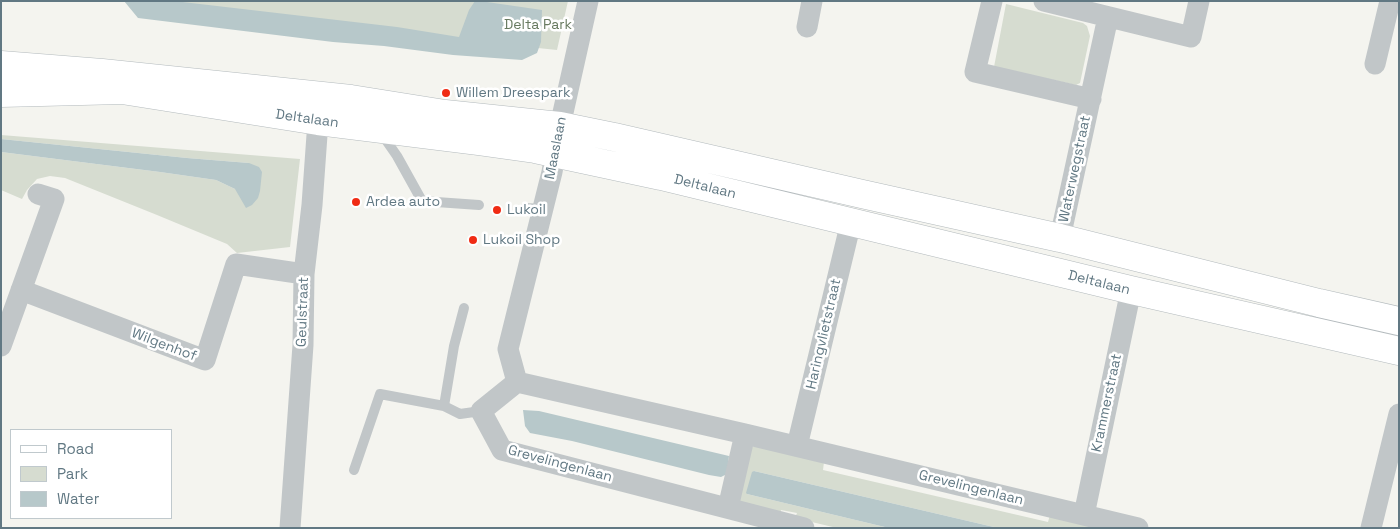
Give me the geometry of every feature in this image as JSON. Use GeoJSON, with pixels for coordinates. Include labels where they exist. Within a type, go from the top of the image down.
{"type":"FeatureCollection","features":[{"type":"Feature","properties":{"kind":"street","name":"Maaslaan"},"geometry":{"type":"LineString","coordinates":[[517,382],[508,350],[533,209],[556,154],[560,126],[588,1]]}},
{"type":"Feature","properties":{"kind":"street"},"geometry":{"type":"LineString","coordinates":[[806,27],[812,1]]}},
{"type":"Feature","properties":{"kind":"street","name":"Waterwegstraat"},"geometry":{"type":"LineString","coordinates":[[992,1],[975,72],[1091,99]]}},
{"type":"Feature","properties":{"kind":"street"},"geometry":{"type":"LineString","coordinates":[[1044,1],[1191,37],[1199,1]]}},
{"type":"Feature","properties":{"kind":"street"},"geometry":{"type":"LineString","coordinates":[[1375,64],[1393,3]]}},
{"type":"Feature","properties":{"kind":"street","name":"Waterwegstraat"},"geometry":{"type":"LineString","coordinates":[[1060,238],[1108,17]]}},
{"type":"Feature","properties":{"kind":"street","name":"Deltalaan"},"geometry":{"type":"LineString","coordinates":[[1,65],[102,73],[318,109],[378,128],[536,149],[660,176],[1131,290],[1399,351]]}},
{"type":"Feature","properties":{"kind":"street","name":"Deltalaan"},"geometry":{"type":"LineString","coordinates":[[1,93],[122,90],[318,109],[351,99],[445,114],[560,126],[1060,238],[1399,321]]}},
{"type":"Feature","properties":{"kind":"street","name":"Geulstraat"},"geometry":{"type":"LineString","coordinates":[[290,528],[303,345],[304,274],[312,205],[318,109]]}},
{"type":"Feature","properties":{"kind":"street"},"geometry":{"type":"LineString","coordinates":[[1,346],[54,199],[38,194]]}},
{"type":"Feature","properties":{"kind":"street","name":"Haringvlietstraat"},"geometry":{"type":"LineString","coordinates":[[798,446],[851,222]]}},
{"type":"Feature","properties":{"kind":"street","name":"Wilgenhof"},"geometry":{"type":"LineString","coordinates":[[21,290],[205,360],[236,264],[304,274]]}},
{"type":"Feature","properties":{"kind":"street","name":"Krammerstraat"},"geometry":{"type":"LineString","coordinates":[[1084,515],[1131,290]]}},
{"type":"Feature","properties":{"kind":"street"},"geometry":{"type":"LineString","coordinates":[[480,411],[517,382]]}},
{"type":"Feature","properties":{"kind":"street","name":"Grevelingenlaan"},"geometry":{"type":"LineString","coordinates":[[517,382],[798,446],[1138,528]]}},
{"type":"Feature","properties":{"kind":"street","name":"Grevelingenlaan"},"geometry":{"type":"LineString","coordinates":[[480,411],[502,450],[804,528]]}},
{"type":"Feature","properties":{"kind":"street"},"geometry":{"type":"LineString","coordinates":[[1371,528],[1399,414]]}},
{"type":"Feature","properties":{"kind":"street"},"geometry":{"type":"LineString","coordinates":[[728,508],[745,434]]}},
{"type":"Feature","properties":{"kind":"lane"},"geometry":{"type":"LineString","coordinates":[[378,128],[422,201],[479,205]]}},
{"type":"Feature","properties":{"kind":"lane"},"geometry":{"type":"LineString","coordinates":[[444,406],[454,346],[464,308]]}},
{"type":"Feature","properties":{"kind":"lane"},"geometry":{"type":"LineString","coordinates":[[354,470],[380,394],[444,406],[460,414],[480,411]]}},
{"type":"Feature","properties":{"kind":"green space","name":"Delta Park"},"geometry":{"type":"Polygon","coordinates":[[[129,1],[568,1],[557,50],[128,5],[129,1]]]}},
{"type":"Feature","properties":{"kind":"green space"},"geometry":{"type":"Polygon","coordinates":[[[1006,4],[1083,23],[1087,26],[1090,36],[1080,83],[1076,85],[994,67],[1006,4]]]}},
{"type":"Feature","properties":{"kind":"green space"},"geometry":{"type":"Polygon","coordinates":[[[1,135],[300,159],[290,247],[237,253],[227,244],[65,178],[50,176],[37,179],[22,199],[1,190],[1,152],[216,180],[235,189],[249,163],[1,139],[1,135]]]}},
{"type":"Feature","properties":{"kind":"green space"},"geometry":{"type":"Polygon","coordinates":[[[754,446],[824,462],[823,470],[1048,522],[1050,515],[1106,528],[998,528],[754,471],[747,494],[889,528],[837,528],[795,518],[797,513],[781,510],[780,515],[744,506],[737,497],[747,451],[754,446]]]}},
{"type":"Feature","properties":{"kind":"water"},"geometry":{"type":"Polygon","coordinates":[[[124,1],[174,1],[397,27],[459,37],[469,10],[475,1],[480,1],[542,10],[541,42],[537,53],[522,60],[453,55],[138,18],[124,1]]]}},
{"type":"Feature","properties":{"kind":"water"},"geometry":{"type":"Polygon","coordinates":[[[1,139],[249,163],[259,167],[262,172],[260,191],[258,198],[252,205],[246,208],[235,189],[216,180],[1,152],[1,139]]]}},
{"type":"Feature","properties":{"kind":"water"},"geometry":{"type":"Polygon","coordinates":[[[523,410],[539,411],[729,456],[727,474],[721,477],[709,475],[572,441],[530,433],[525,426],[523,410]]]}},
{"type":"Feature","properties":{"kind":"water"},"geometry":{"type":"Polygon","coordinates":[[[752,472],[998,528],[889,528],[747,494],[752,472]]]}},
{"type":"Feature","properties":{"kind":"place","name":"Willem Dreespark"},"geometry":{"type":"Point","coordinates":[446,93]}},
{"type":"Feature","properties":{"kind":"place","name":"Ardea auto"},"geometry":{"type":"Point","coordinates":[356,202]}},
{"type":"Feature","properties":{"kind":"place","name":"Lukoil"},"geometry":{"type":"Point","coordinates":[497,210]}},
{"type":"Feature","properties":{"kind":"place","name":"Lukoil Shop"},"geometry":{"type":"Point","coordinates":[473,240]}}]}
